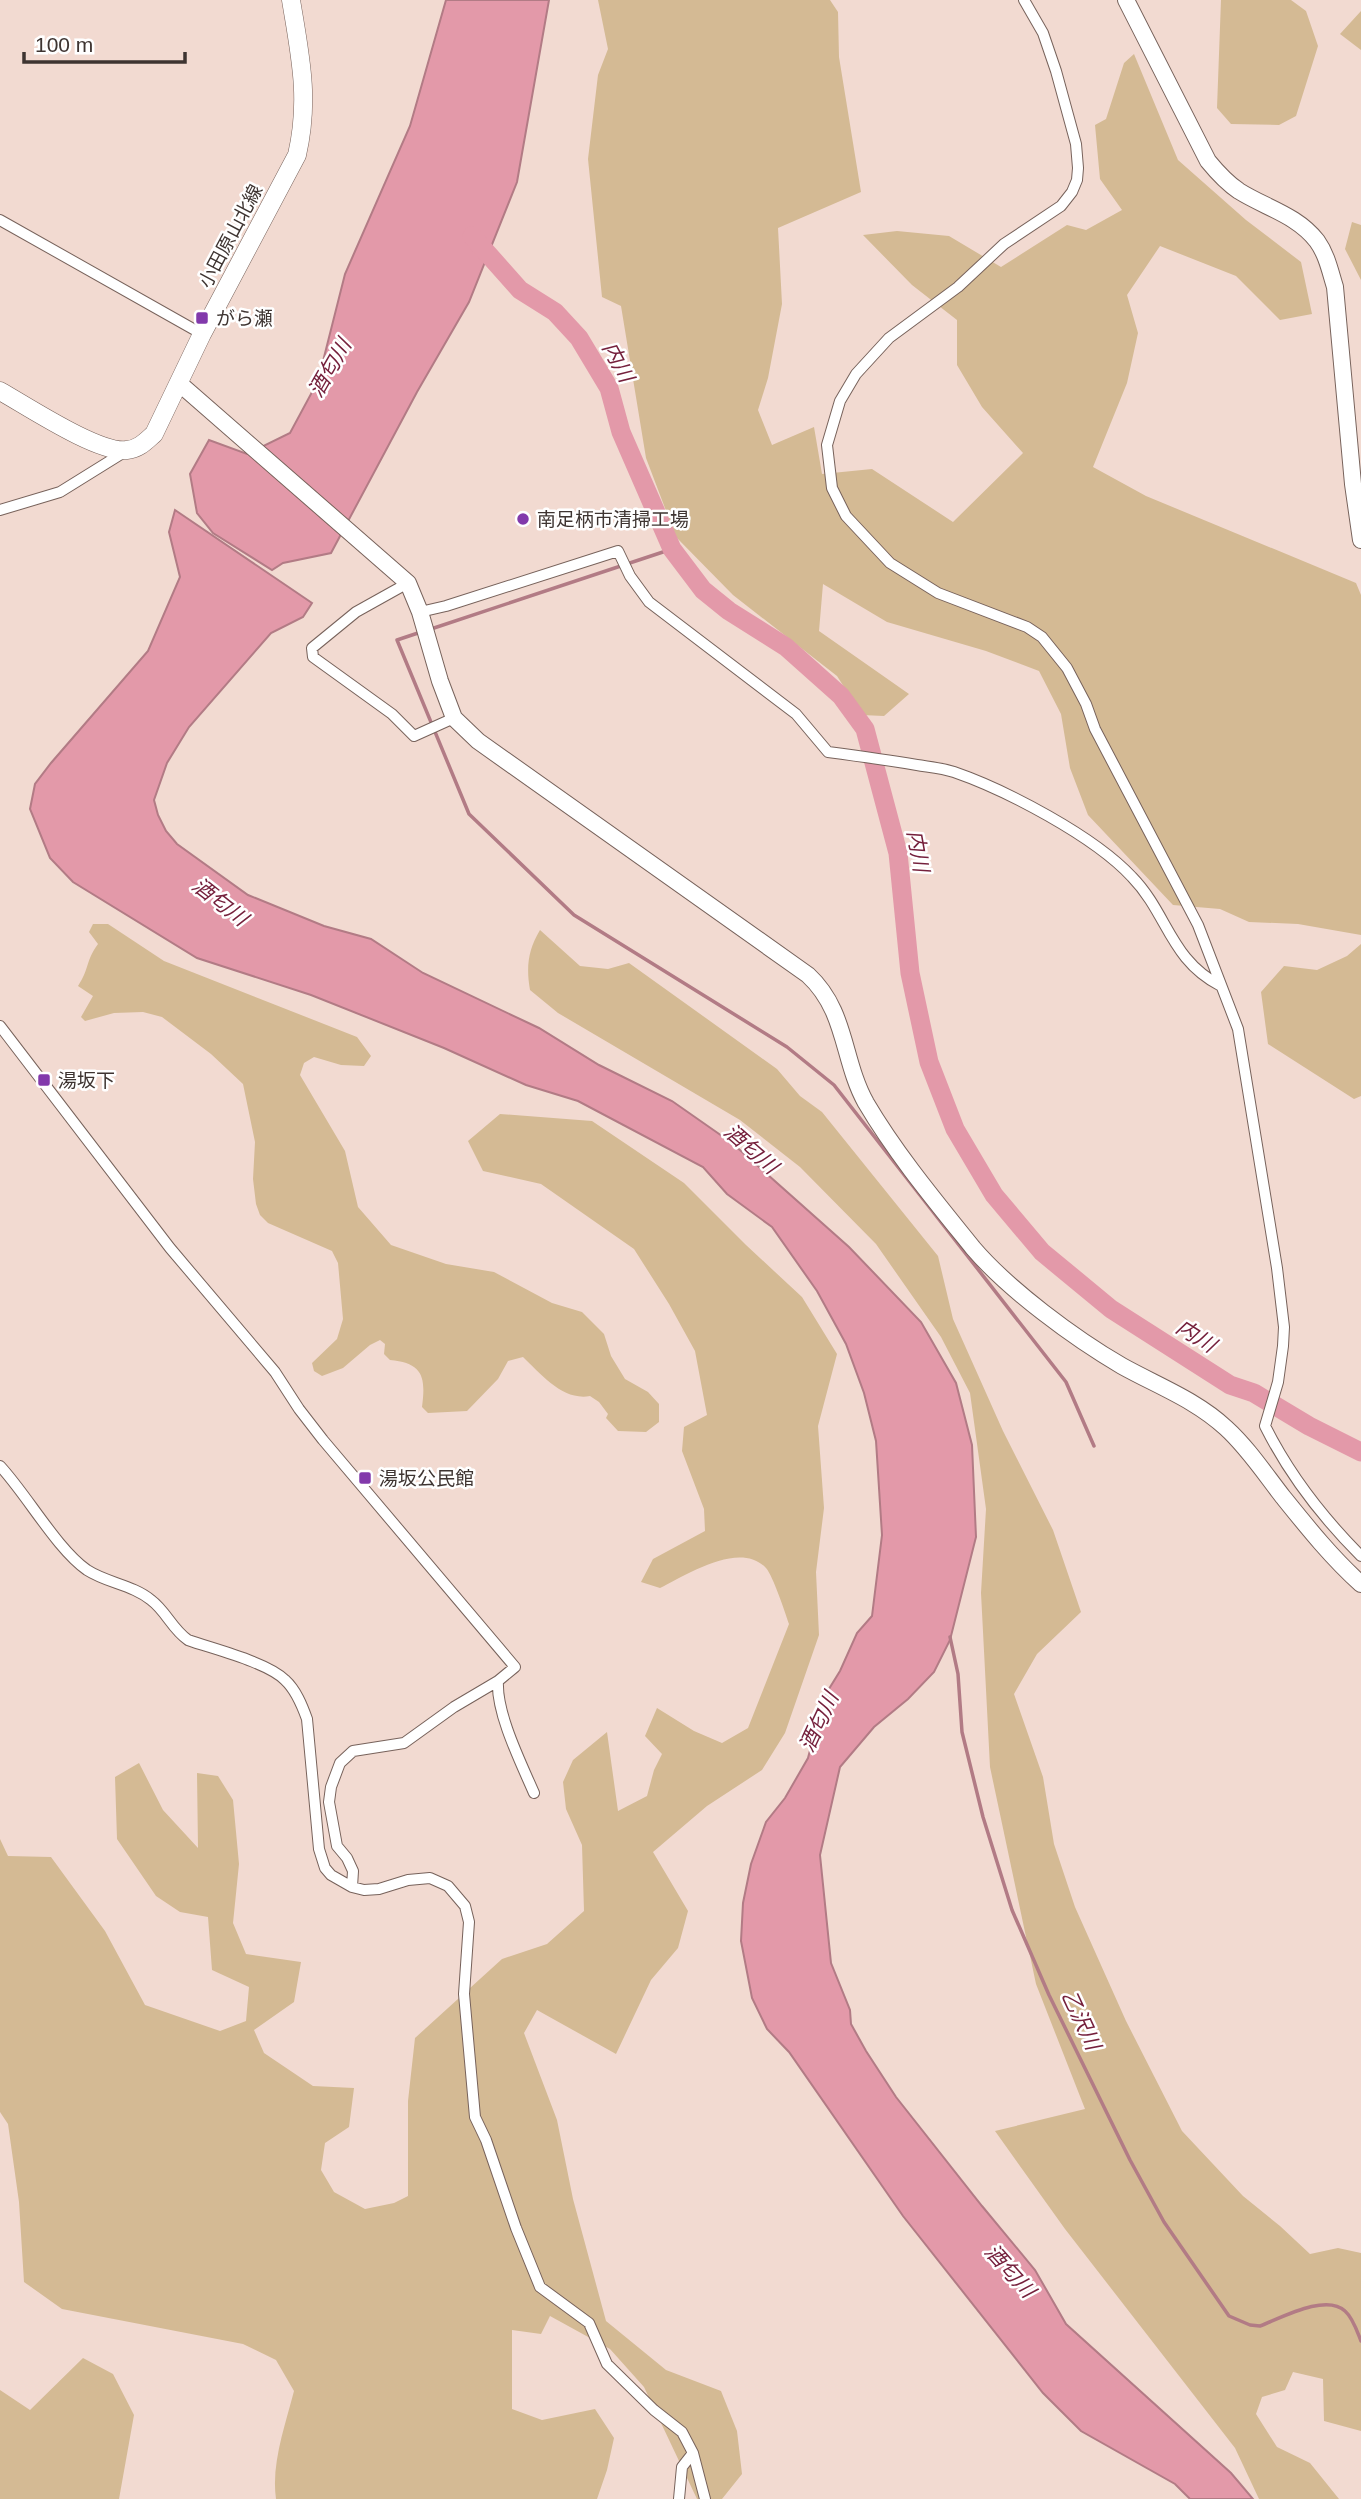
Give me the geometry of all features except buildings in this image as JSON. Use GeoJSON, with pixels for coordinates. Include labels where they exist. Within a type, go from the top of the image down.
{"type":"FeatureCollection","features":[{"type":"Feature","properties":{"kind":"main road","name":"小田原山北線"},"geometry":{"type":"LineString","coordinates":[[126,451],[142,445],[154,434],[202,334],[297,155],[303,127],[303,80],[291,0]]}},
{"type":"Feature","properties":{"kind":"main road"},"geometry":{"type":"LineString","coordinates":[[0,391],[102,448],[126,451]]}},
{"type":"Feature","properties":{"kind":"street"},"geometry":{"type":"LineString","coordinates":[[1024,0],[1043,33],[1056,71],[1076,144],[1077,180],[1061,206],[1004,244],[958,287],[889,338],[856,374],[840,401],[827,445],[832,488],[846,516],[877,550],[899,569],[938,593],[1027,626],[1042,637],[1068,668],[1107,752],[1198,925],[1238,1029],[1271,1227],[1284,1327],[1278,1382],[1265,1426],[1300,1487],[1336,1532],[1361,1556]]}},
{"type":"Feature","properties":{"kind":"street"},"geometry":{"type":"LineString","coordinates":[[1126,0],[1208,161],[1240,191],[1303,226],[1318,243],[1327,261],[1335,287],[1353,484],[1361,540]]}},
{"type":"Feature","properties":{"kind":"street"},"geometry":{"type":"LineString","coordinates":[[0,220],[202,334]]}},
{"type":"Feature","properties":{"kind":"street"},"geometry":{"type":"LineString","coordinates":[[180,384],[393,570],[420,611],[450,721],[821,987],[839,1023],[865,1101],[902,1156],[975,1250],[1001,1276],[1066,1330],[1124,1366],[1191,1401],[1225,1427],[1248,1451],[1337,1562],[1361,1584]]}},
{"type":"Feature","properties":{"kind":"street"},"geometry":{"type":"LineString","coordinates":[[0,510],[60,492],[126,451]]}},
{"type":"Feature","properties":{"kind":"street"},"geometry":{"type":"LineString","coordinates":[[420,611],[446,606],[618,551],[630,576],[649,602],[796,714],[828,752],[952,771],[1030,807],[1086,839],[1132,877],[1147,896],[1180,953],[1206,979],[1221,986]]}},
{"type":"Feature","properties":{"kind":"street"},"geometry":{"type":"LineString","coordinates":[[405,585],[356,612],[312,648],[313,657],[392,715],[414,736],[450,721]]}},
{"type":"Feature","properties":{"kind":"street"},"geometry":{"type":"LineString","coordinates":[[0,1026],[170,1248],[275,1372],[323,1440],[515,1667],[404,1743],[353,1751],[340,1763],[331,1787],[329,1802],[337,1846],[353,1871],[352,1887]]}},
{"type":"Feature","properties":{"kind":"street"},"geometry":{"type":"LineString","coordinates":[[0,1466],[85,1569],[149,1597],[188,1640],[265,1668],[291,1686],[302,1705],[309,1732],[321,1859],[336,1879],[352,1887],[379,1889],[408,1880],[429,1878],[448,1886],[465,1906],[469,1922],[464,1994],[475,2116],[516,2228],[540,2287],[589,2323],[607,2364],[654,2410],[682,2432],[693,2453],[705,2499]]}},
{"type":"Feature","properties":{"kind":"street"},"geometry":{"type":"LineString","coordinates":[[498,1681],[497,1696],[534,1793]]}},
{"type":"Feature","properties":{"kind":"street"},"geometry":{"type":"LineString","coordinates":[[679,2499],[682,2467],[693,2453]]}},
{"type":"Feature","properties":{"kind":"shaded area"},"geometry":{"type":"Polygon","coordinates":[[[598,0],[830,0],[838,12],[839,57],[861,192],[778,228],[782,304],[768,378],[758,410],[772,445],[814,427],[822,474],[872,469],[953,522],[1023,453],[982,407],[957,365],[957,320],[912,285],[863,235],[897,231],[949,236],[1001,267],[1067,225],[1086,230],[1122,210],[1100,179],[1095,125],[1106,119],[1124,63],[1134,54],[1178,160],[1246,220],[1301,262],[1312,314],[1280,320],[1236,276],[1160,246],[1127,295],[1138,333],[1127,383],[1093,467],[1146,496],[1356,583],[1361,595],[1361,935],[1298,924],[1249,922],[1220,909],[1173,905],[1088,815],[1070,768],[1061,714],[1039,671],[986,651],[887,622],[823,584],[819,631],[909,694],[884,716],[862,715],[837,676],[733,595],[676,537],[646,458],[621,306],[602,297],[588,159],[598,75],[608,49],[598,0]]]}},
{"type":"Feature","properties":{"kind":"shaded area"},"geometry":{"type":"Polygon","coordinates":[[[1221,0],[1291,0],[1306,11],[1318,46],[1296,116],[1279,125],[1231,124],[1217,108],[1221,0]]]}},
{"type":"Feature","properties":{"kind":"shaded area"},"geometry":{"type":"Polygon","coordinates":[[[1361,11],[1361,50],[1340,34],[1361,11]]]}},
{"type":"Feature","properties":{"kind":"shaded area"},"geometry":{"type":"Polygon","coordinates":[[[1352,222],[1361,225],[1361,280],[1345,249],[1352,222]]]}},
{"type":"Feature","properties":{"kind":"shaded area"},"geometry":{"type":"Polygon","coordinates":[[[93,924],[108,924],[164,961],[357,1037],[371,1056],[364,1066],[341,1065],[314,1057],[304,1063],[300,1075],[345,1151],[358,1207],[391,1245],[446,1264],[494,1272],[552,1303],[582,1312],[604,1334],[611,1356],[625,1379],[648,1392],[659,1404],[659,1422],[646,1432],[618,1431],[606,1418],[608,1414],[599,1402],[590,1396],[571,1395],[562,1391],[545,1379],[523,1357],[508,1361],[498,1379],[467,1411],[428,1413],[422,1407],[423,1387],[420,1373],[409,1364],[390,1360],[384,1354],[385,1344],[380,1340],[343,1368],[322,1376],[314,1371],[312,1363],[337,1339],[343,1319],[338,1263],[332,1251],[268,1223],[260,1215],[253,1179],[255,1142],[243,1084],[211,1054],[162,1017],[143,1012],[114,1013],[85,1021],[81,1017],[93,996],[78,986],[98,944],[89,932],[93,924]]]}},
{"type":"Feature","properties":{"kind":"shaded area"},"geometry":{"type":"Polygon","coordinates":[[[540,930],[580,966],[608,969],[629,963],[777,1069],[800,1096],[822,1112],[938,1256],[953,1319],[1003,1431],[1053,1530],[1081,1612],[1037,1654],[1014,1694],[1043,1777],[1054,1844],[1075,1907],[1126,2021],[1182,2131],[1243,2196],[1310,2254],[1338,2248],[1361,2253],[1361,2431],[1324,2421],[1323,2379],[1293,2372],[1285,2390],[1262,2397],[1256,2414],[1277,2447],[1310,2463],[1339,2499],[1259,2499],[1235,2448],[1065,2229],[995,2131],[1085,2109],[1036,1984],[990,1767],[981,1593],[986,1509],[970,1393],[941,1337],[876,1244],[800,1167],[740,1120],[558,1013],[530,990],[529,959],[540,930]]]}},
{"type":"Feature","properties":{"kind":"shaded area"},"geometry":{"type":"Polygon","coordinates":[[[1361,944],[1361,1096],[1354,1099],[1268,1044],[1261,992],[1284,966],[1317,970],[1347,956],[1361,944]]]}},
{"type":"Feature","properties":{"kind":"shaded area"},"geometry":{"type":"Polygon","coordinates":[[[500,1114],[592,1121],[684,1183],[802,1297],[837,1354],[818,1426],[824,1508],[816,1572],[819,1635],[785,1733],[762,1770],[707,1806],[653,1852],[688,1911],[678,1948],[651,1980],[616,2054],[537,2010],[524,2033],[557,2120],[573,2199],[606,2321],[666,2370],[721,2391],[737,2431],[742,2474],[722,2499],[697,2499],[644,2387],[610,2349],[550,2316],[541,2334],[512,2330],[512,2409],[542,2420],[595,2409],[614,2438],[597,2499],[276,2499],[277,2459],[294,2391],[276,2360],[243,2344],[62,2309],[24,2282],[19,2202],[8,2124],[0,2112],[0,1839],[8,1856],[51,1857],[105,1931],[145,2005],[220,2031],[246,2021],[249,1987],[212,1970],[208,1917],[180,1912],[156,1896],[117,1839],[115,1777],[139,1763],[163,1810],[198,1848],[197,1773],[218,1776],[233,1800],[239,1864],[233,1923],[246,1954],[301,1962],[294,2002],[254,2030],[264,2053],[313,2086],[354,2088],[349,2127],[325,2143],[321,2170],[334,2192],[365,2209],[394,2203],[408,2196],[408,2101],[415,2038],[502,1959],[547,1944],[584,1911],[582,1845],[566,1809],[563,1782],[573,1760],[607,1732],[618,1811],[647,1796],[654,1770],[662,1754],[645,1736],[657,1708],[694,1731],[722,1743],[748,1728],[789,1624],[769,1572],[755,1560],[742,1557],[713,1563],[660,1588],[641,1582],[653,1559],[705,1531],[704,1509],[682,1451],[684,1427],[707,1415],[695,1351],[634,1249],[541,1184],[483,1171],[468,1141],[500,1114]]]}},
{"type":"Feature","properties":{"kind":"shaded area"},"geometry":{"type":"Polygon","coordinates":[[[83,2358],[113,2374],[134,2415],[119,2499],[0,2499],[0,2390],[30,2410],[83,2358]]]}},
{"type":"Feature","properties":{"kind":"water","name":"酒匂川"},"geometry":{"type":"Polygon","coordinates":[[[446,0],[549,0],[517,182],[469,302],[417,392],[331,553],[283,563],[272,570],[213,533],[197,513],[190,474],[209,440],[247,454],[290,433],[318,381],[345,274],[410,126],[446,0]]]}},
{"type":"Feature","properties":{"kind":"water","name":"酒匂川"},"geometry":{"type":"Polygon","coordinates":[[[175,510],[312,603],[303,617],[271,633],[189,727],[167,763],[154,800],[166,831],[177,844],[248,895],[324,926],[371,939],[423,973],[539,1028],[599,1065],[672,1101],[732,1143],[849,1247],[921,1322],[956,1383],[972,1445],[976,1537],[950,1640],[934,1672],[908,1699],[874,1727],[840,1767],[820,1855],[831,1963],[850,2010],[851,2024],[866,2051],[896,2097],[1035,2270],[1066,2324],[1231,2473],[1253,2499],[1190,2499],[1175,2484],[1081,2431],[1043,2393],[903,2216],[789,2052],[767,2029],[752,1998],[741,1941],[743,1903],[751,1864],[766,1822],[785,1798],[808,1758],[824,1697],[840,1671],[857,1633],[872,1616],[882,1535],[876,1441],[864,1393],[846,1344],[817,1291],[772,1227],[727,1194],[703,1167],[578,1101],[526,1085],[444,1048],[311,995],[197,958],[73,882],[50,858],[30,809],[35,784],[148,651],[180,577],[169,532],[175,510]]]}},
{"type":"Feature","properties":{"kind":"waterway","name":"内川"},"geometry":{"type":"LineString","coordinates":[[472,236],[520,290],[555,312],[579,338],[609,388],[621,432],[672,549],[703,590],[729,611],[786,647],[841,696],[865,729],[898,853],[910,973],[929,1062],[955,1129],[994,1195],[1042,1252],[1111,1309],[1230,1385],[1254,1393],[1309,1426],[1361,1452]]}},
{"type":"Feature","properties":{"kind":"waterway"},"geometry":{"type":"LineString","coordinates":[[431,629],[672,549]]}},
{"type":"Feature","properties":{"kind":"waterway"},"geometry":{"type":"LineString","coordinates":[[421,632],[397,640],[469,814],[574,915],[787,1047],[834,1085],[1066,1382],[1094,1446]]}},
{"type":"Feature","properties":{"kind":"waterway","name":"乙沢川"},"geometry":{"type":"LineString","coordinates":[[950,1637],[958,1674],[962,1732],[983,1817],[1012,1910],[1049,1995],[1130,2160],[1164,2222],[1229,2316],[1250,2325],[1260,2326],[1303,2309],[1337,2306],[1350,2317],[1361,2341]]}},
{"type":"Feature","properties":{"kind":"place","name":"がら瀬"},"geometry":{"type":"Point","coordinates":[202,318]}},
{"type":"Feature","properties":{"kind":"place","name":"南足柄市清掃工場"},"geometry":{"type":"Point","coordinates":[523,519]}},
{"type":"Feature","properties":{"kind":"place","name":"湯坂下"},"geometry":{"type":"Point","coordinates":[44,1080]}},
{"type":"Feature","properties":{"kind":"place","name":"湯坂公民館"},"geometry":{"type":"Point","coordinates":[365,1478]}}]}
